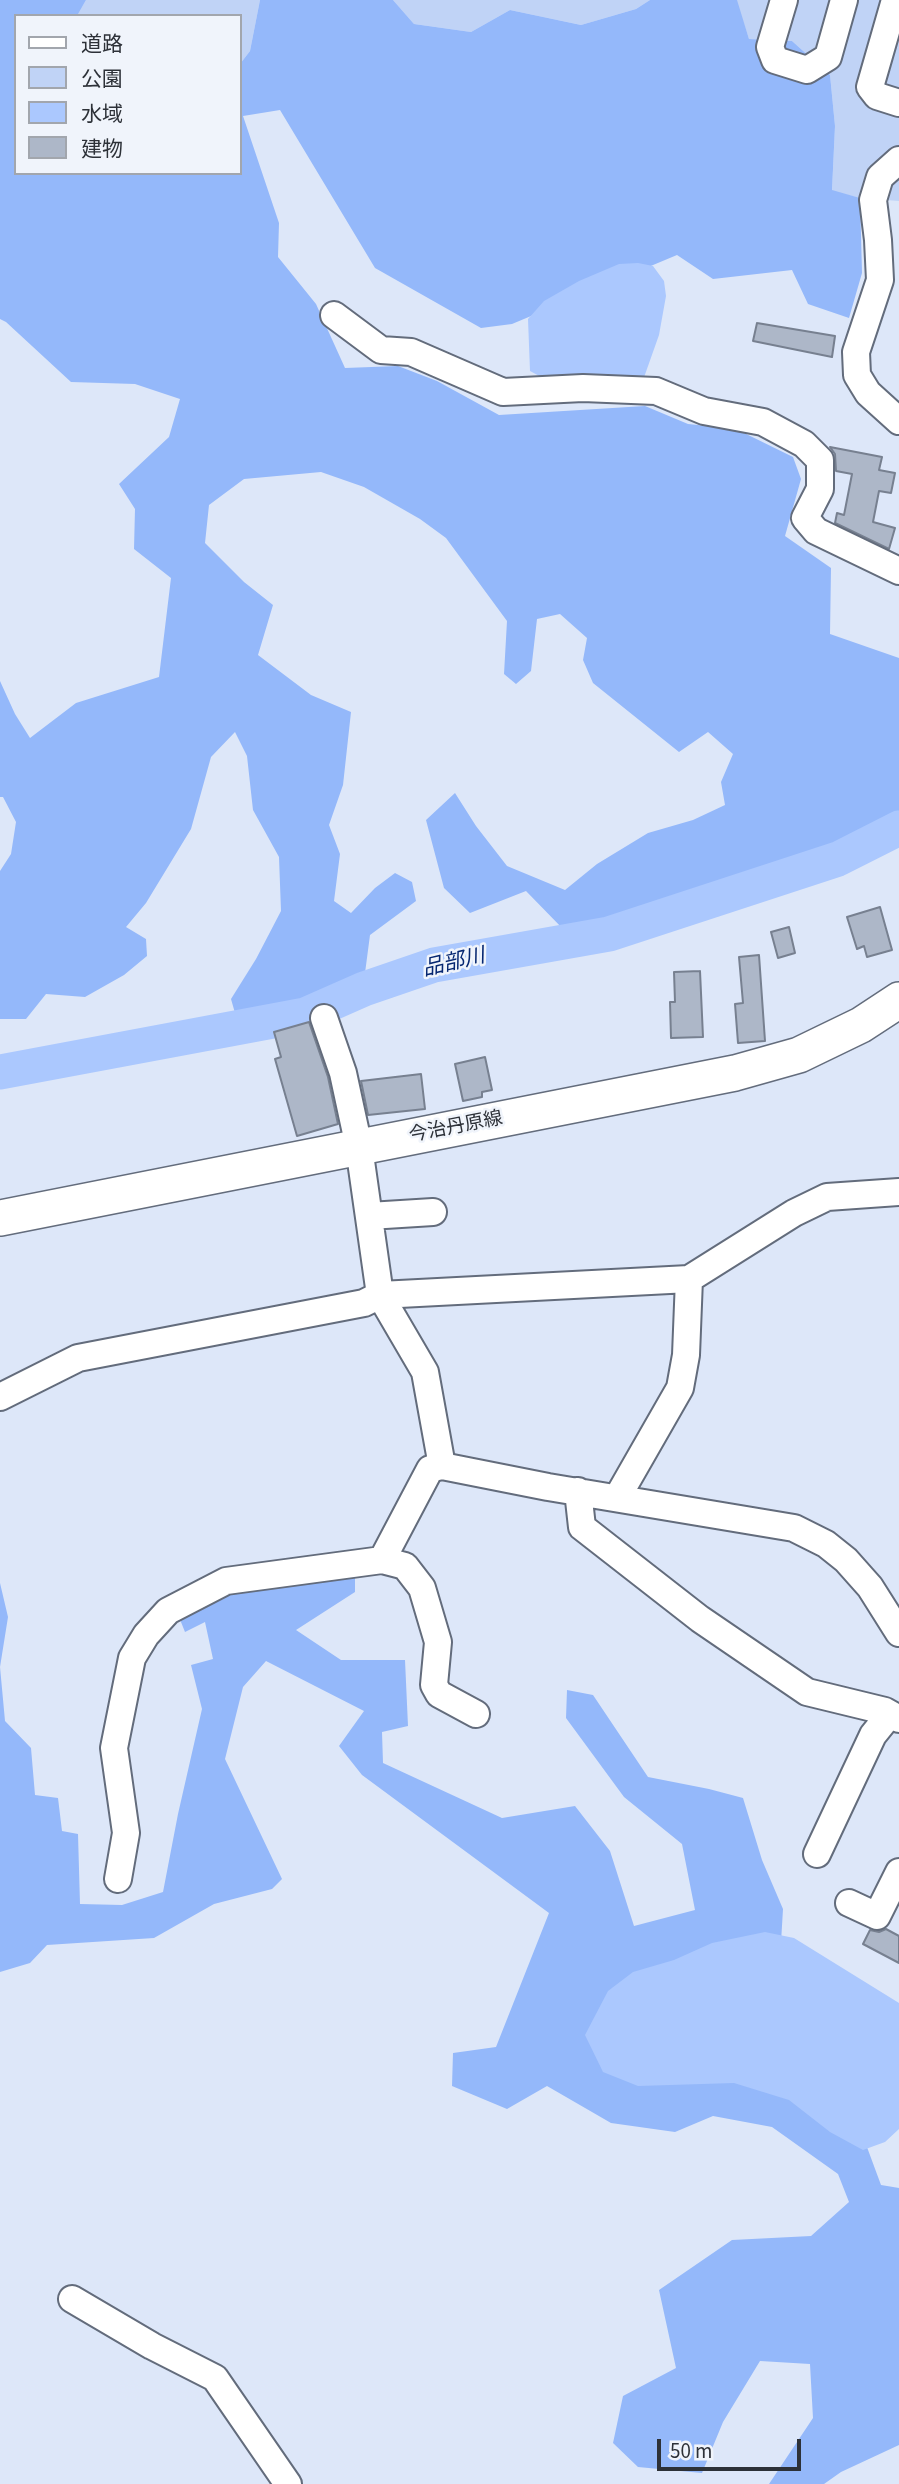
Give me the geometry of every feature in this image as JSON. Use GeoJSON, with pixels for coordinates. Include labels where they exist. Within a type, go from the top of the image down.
{"type":"FeatureCollection","features":[{"type":"Feature","properties":{"kind":"main road","name":"今治丹原線"},"geometry":{"type":"LineString","coordinates":[[0,1218],[735,1073],[799,1055],[861,1026],[899,1000]]}},
{"type":"Feature","properties":{"kind":"street"},"geometry":{"type":"LineString","coordinates":[[784,0],[770,47],[775,60],[807,71],[828,57],[844,0]]}},
{"type":"Feature","properties":{"kind":"street"},"geometry":{"type":"LineString","coordinates":[[895,0],[870,87],[877,96],[899,103]]}},
{"type":"Feature","properties":{"kind":"street"},"geometry":{"type":"LineString","coordinates":[[899,160],[880,177],[873,201],[880,281],[856,352],[857,375],[868,393],[899,421]]}},
{"type":"Feature","properties":{"kind":"street"},"geometry":{"type":"LineString","coordinates":[[334,315],[381,350],[411,352],[503,392],[583,388],[656,391],[704,411],[763,422],[804,444],[820,460],[820,488],[805,518],[816,531],[899,571]]}},
{"type":"Feature","properties":{"kind":"street"},"geometry":{"type":"LineString","coordinates":[[324,1018],[343,1073],[359,1147],[380,1295],[425,1372],[442,1466]]}},
{"type":"Feature","properties":{"kind":"street"},"geometry":{"type":"LineString","coordinates":[[0,1397],[78,1358],[365,1303],[380,1295],[690,1279],[794,1213],[827,1197],[899,1192]]}},
{"type":"Feature","properties":{"kind":"street"},"geometry":{"type":"LineString","coordinates":[[369,1216],[433,1212]]}},
{"type":"Feature","properties":{"kind":"street"},"geometry":{"type":"LineString","coordinates":[[617,1498],[680,1388],[686,1355],[690,1279]]}},
{"type":"Feature","properties":{"kind":"street"},"geometry":{"type":"LineString","coordinates":[[382,1560],[430,1469],[442,1466],[794,1528],[827,1544],[846,1560],[870,1587],[899,1633]]}},
{"type":"Feature","properties":{"kind":"street"},"geometry":{"type":"LineString","coordinates":[[578,1492],[582,1527],[700,1619],[807,1692],[895,1717]]}},
{"type":"Feature","properties":{"kind":"street"},"geometry":{"type":"LineString","coordinates":[[118,1879],[126,1833],[114,1748],[132,1658],[146,1635],[169,1611],[226,1581],[382,1560],[405,1566],[422,1588],[438,1642],[433,1685],[439,1694],[476,1714]]}},
{"type":"Feature","properties":{"kind":"street"},"geometry":{"type":"LineString","coordinates":[[817,1854],[873,1735],[895,1717]]}},
{"type":"Feature","properties":{"kind":"street"},"geometry":{"type":"LineString","coordinates":[[849,1903],[877,1916],[899,1872]]}},
{"type":"Feature","properties":{"kind":"street"},"geometry":{"type":"LineString","coordinates":[[72,2299],[152,2346],[215,2378],[288,2484]]}},
{"type":"Feature","properties":{"kind":"green space"},"geometry":{"type":"Polygon","coordinates":[[[86,0],[260,0],[250,51],[242,61],[242,14],[78,14],[86,0]]]}},
{"type":"Feature","properties":{"kind":"green space"},"geometry":{"type":"Polygon","coordinates":[[[393,0],[650,0],[636,9],[581,25],[510,10],[471,32],[414,24],[393,0]]]}},
{"type":"Feature","properties":{"kind":"green space"},"geometry":{"type":"Polygon","coordinates":[[[736,0],[899,0],[899,201],[860,198],[832,191],[835,126],[830,75],[792,41],[749,39],[736,0]]]}},
{"type":"Feature","properties":{"kind":"shaded area"},"geometry":{"type":"Polygon","coordinates":[[[0,0],[86,0],[78,14],[14,14],[14,175],[242,175],[242,61],[250,51],[260,0],[393,0],[414,24],[471,32],[510,10],[581,25],[636,9],[650,0],[737,0],[749,39],[792,41],[830,75],[835,126],[832,190],[860,198],[862,273],[849,318],[808,304],[792,270],[713,279],[677,255],[512,324],[481,328],[375,268],[280,110],[243,116],[279,223],[278,257],[316,304],[345,368],[398,366],[437,381],[499,415],[645,406],[688,424],[736,429],[793,457],[801,479],[785,536],[831,568],[830,634],[899,658],[899,819],[856,843],[610,922],[564,930],[526,891],[470,913],[444,888],[426,820],[455,793],[507,866],[565,890],[597,864],[648,833],[693,820],[725,805],[721,782],[733,754],[708,732],[679,752],[593,683],[583,660],[587,638],[560,614],[537,619],[531,671],[516,684],[504,674],[507,621],[446,538],[420,519],[364,487],[321,472],[244,479],[209,505],[205,543],[244,582],[273,605],[258,655],[311,695],[351,712],[343,785],[329,825],[340,854],[334,901],[351,913],[375,888],[395,873],[412,882],[416,901],[370,935],[365,973],[304,1008],[237,1020],[231,999],[281,911],[279,857],[253,810],[247,756],[235,732],[211,757],[191,829],[146,903],[126,927],[146,939],[147,956],[124,975],[85,997],[46,994],[26,1019],[0,1019],[0,871],[11,854],[16,822],[3,797],[0,797],[0,681],[30,738],[76,703],[159,677],[171,578],[134,549],[135,509],[119,484],[169,437],[180,399],[135,384],[71,382],[0,319],[0,0]]]}},
{"type":"Feature","properties":{"kind":"shaded area"},"geometry":{"type":"Polygon","coordinates":[[[355,1575],[355,1592],[296,1630],[341,1660],[405,1660],[408,1726],[382,1732],[383,1763],[502,1818],[575,1806],[610,1851],[634,1926],[695,1910],[682,1844],[624,1797],[566,1718],[567,1690],[593,1695],[648,1777],[743,1798],[762,1860],[783,1909],[779,1976],[854,2112],[881,2185],[899,2188],[899,2445],[841,2472],[824,2484],[769,2484],[813,2418],[810,2364],[760,2361],[723,2422],[702,2473],[638,2467],[613,2443],[623,2396],[676,2368],[659,2290],[732,2240],[811,2236],[849,2202],[838,2174],[772,2127],[713,2116],[675,2132],[611,2123],[547,2086],[507,2109],[452,2086],[453,2053],[496,2047],[549,1913],[362,1775],[339,1746],[364,1711],[266,1661],[243,1687],[225,1759],[282,1879],[272,1889],[214,1904],[154,1938],[47,1945],[30,1963],[0,1972],[0,1667],[5,1721],[31,1748],[35,1795],[58,1798],[62,1831],[78,1834],[80,1904],[122,1905],[163,1892],[202,1709],[191,1665],[213,1659],[205,1622],[185,1632],[179,1617],[229,1590],[355,1575]]]}},
{"type":"Feature","properties":{"kind":"shaded area"},"geometry":{"type":"Polygon","coordinates":[[[0,1583],[8,1617],[0,1667],[0,1583]]]}},
{"type":"Feature","properties":{"kind":"water"},"geometry":{"type":"Polygon","coordinates":[[[638,263],[653,266],[664,281],[666,296],[659,335],[642,383],[545,379],[530,371],[528,319],[544,301],[579,281],[619,264],[638,263]]]}},
{"type":"Feature","properties":{"kind":"water"},"geometry":{"type":"Polygon","coordinates":[[[765,1932],[794,1938],[899,2003],[899,2129],[885,2142],[863,2150],[830,2132],[789,2100],[734,2083],[638,2086],[603,2072],[585,2035],[608,1991],[633,1972],[674,1960],[712,1943],[765,1932]]]}},
{"type":"Feature","properties":{"kind":"building"},"geometry":{"type":"Polygon","coordinates":[[[757,323],[835,336],[832,357],[753,341],[757,323]]]}},
{"type":"Feature","properties":{"kind":"building"},"geometry":{"type":"Polygon","coordinates":[[[830,447],[882,457],[879,470],[895,473],[891,493],[879,491],[873,522],[895,528],[889,549],[835,523],[837,513],[844,515],[852,474],[836,471],[835,454],[830,447]]]}},
{"type":"Feature","properties":{"kind":"building"},"geometry":{"type":"Polygon","coordinates":[[[880,907],[892,950],[867,957],[864,946],[857,949],[847,917],[880,907]]]}},
{"type":"Feature","properties":{"kind":"building"},"geometry":{"type":"Polygon","coordinates":[[[789,927],[795,953],[778,958],[771,932],[789,927]]]}},
{"type":"Feature","properties":{"kind":"building"},"geometry":{"type":"Polygon","coordinates":[[[759,955],[765,1041],[738,1043],[735,1004],[743,1003],[739,957],[759,955]]]}},
{"type":"Feature","properties":{"kind":"building"},"geometry":{"type":"Polygon","coordinates":[[[700,971],[703,1037],[671,1038],[670,1002],[675,1002],[674,972],[700,971]]]}},
{"type":"Feature","properties":{"kind":"building"},"geometry":{"type":"Polygon","coordinates":[[[309,1022],[328,1077],[338,1124],[297,1136],[275,1059],[281,1057],[274,1032],[309,1022]]]}},
{"type":"Feature","properties":{"kind":"building"},"geometry":{"type":"Polygon","coordinates":[[[485,1057],[492,1090],[482,1092],[482,1097],[463,1101],[455,1064],[485,1057]]]}},
{"type":"Feature","properties":{"kind":"building"},"geometry":{"type":"Polygon","coordinates":[[[421,1074],[425,1109],[368,1115],[361,1081],[421,1074]]]}},
{"type":"Feature","properties":{"kind":"building"},"geometry":{"type":"Polygon","coordinates":[[[886,1929],[899,1936],[899,1963],[863,1944],[870,1930],[879,1932],[886,1929]]]}},
{"type":"Feature","properties":{"kind":"waterway","name":"品部川"},"geometry":{"type":"LineString","coordinates":[[0,1072],[305,1015],[364,989],[434,965],[609,934],[838,859],[899,828]]}}]}
